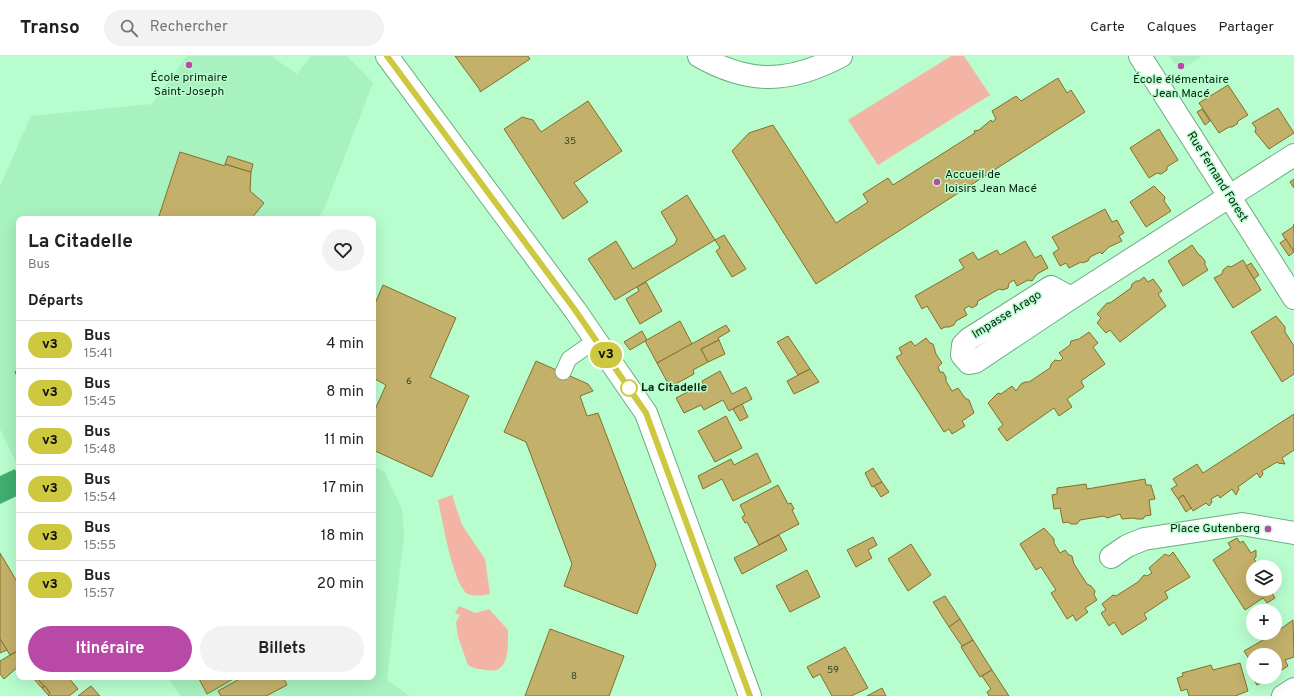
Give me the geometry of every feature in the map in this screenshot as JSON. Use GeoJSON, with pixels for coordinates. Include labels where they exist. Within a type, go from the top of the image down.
{"type":"FeatureCollection","features":[{"type":"Feature","properties":{"kind":"street"},"geometry":{"type":"LineString","coordinates":[[387,56],[596,340],[646,413],[653,427],[750,696]]}},
{"type":"Feature","properties":{"kind":"street"},"geometry":{"type":"LineString","coordinates":[[699,56],[726,69],[757,78],[796,73],[818,67],[841,56]]}},
{"type":"Feature","properties":{"kind":"street","name":"Rue Fernand Forest"},"geometry":{"type":"LineString","coordinates":[[1140,56],[1294,298]]}},
{"type":"Feature","properties":{"kind":"street"},"geometry":{"type":"LineString","coordinates":[[1071,298],[1294,155]]}},
{"type":"Feature","properties":{"kind":"street"},"geometry":{"type":"LineString","coordinates":[[1111,557],[1127,546],[1144,539],[1242,524],[1294,533]]}},
{"type":"Feature","properties":{"kind":"street"},"geometry":{"type":"LineString","coordinates":[[1283,696],[1294,689]]}},
{"type":"Feature","properties":{"kind":"lane"},"geometry":{"type":"LineString","coordinates":[[563,372],[569,359],[596,340]]}},
{"type":"Feature","properties":{"kind":"shaded area"},"geometry":{"type":"Polygon","coordinates":[[[187,56],[271,56],[297,74],[311,56],[347,56],[373,83],[325,207],[320,216],[16,216],[16,462],[0,429],[0,186],[31,116],[152,104],[187,56]]]}},
{"type":"Feature","properties":{"kind":"shaded area"},"geometry":{"type":"Polygon","coordinates":[[[951,56],[964,56],[990,95],[878,165],[848,120],[951,56]]]}},
{"type":"Feature","properties":{"kind":"shaded area","name":"École élémentaire Jean Macé"},"geometry":{"type":"Polygon","coordinates":[[[1169,56],[1202,56],[1180,70],[1169,56]]]}},
{"type":"Feature","properties":{"kind":"shaded area"},"geometry":{"type":"Polygon","coordinates":[[[376,468],[384,471],[402,509],[404,535],[387,680],[410,696],[181,696],[169,680],[376,680],[376,468]]]}},
{"type":"Feature","properties":{"kind":"shaded area"},"geometry":{"type":"Polygon","coordinates":[[[15,469],[16,472],[16,496],[0,504],[0,476],[15,469]]]}},
{"type":"Feature","properties":{"kind":"shaded area"},"geometry":{"type":"Polygon","coordinates":[[[452,495],[462,525],[485,559],[490,594],[476,596],[468,594],[463,588],[453,565],[445,536],[438,500],[452,495]]]}},
{"type":"Feature","properties":{"kind":"shaded area"},"geometry":{"type":"Polygon","coordinates":[[[459,606],[476,613],[489,609],[508,630],[506,658],[504,664],[500,668],[486,670],[474,668],[468,665],[458,637],[456,622],[460,615],[455,613],[459,606]]]}},
{"type":"Feature","properties":{"kind":"building"},"geometry":{"type":"Polygon","coordinates":[[[455,56],[528,56],[530,59],[480,92],[455,56]]]}},
{"type":"Feature","properties":{"kind":"building","name":"Accueil de loisirs Jean Macé"},"geometry":{"type":"Polygon","coordinates":[[[1058,78],[1067,93],[1071,90],[1085,112],[816,284],[732,151],[749,133],[773,125],[836,223],[868,202],[863,194],[888,178],[893,185],[975,133],[974,131],[979,130],[991,120],[992,122],[996,119],[992,111],[1016,96],[1021,101],[1058,78]]]}},
{"type":"Feature","properties":{"kind":"building"},"geometry":{"type":"Polygon","coordinates":[[[1228,85],[1248,115],[1238,121],[1237,124],[1219,133],[1199,103],[1228,85]]]}},
{"type":"Feature","properties":{"kind":"building"},"geometry":{"type":"Polygon","coordinates":[[[588,101],[622,151],[574,183],[588,202],[563,219],[504,129],[522,117],[533,120],[541,132],[588,101]]]}},
{"type":"Feature","properties":{"kind":"building"},"geometry":{"type":"Polygon","coordinates":[[[1278,108],[1294,133],[1269,149],[1255,132],[1256,128],[1252,123],[1278,108]]]}},
{"type":"Feature","properties":{"kind":"building"},"geometry":{"type":"Polygon","coordinates":[[[1202,109],[1210,121],[1205,125],[1197,112],[1202,109]]]}},
{"type":"Feature","properties":{"kind":"building"},"geometry":{"type":"Polygon","coordinates":[[[1159,129],[1178,160],[1167,167],[1167,170],[1161,174],[1157,173],[1149,178],[1130,148],[1159,129]]]}},
{"type":"Feature","properties":{"kind":"building"},"geometry":{"type":"Polygon","coordinates":[[[180,152],[225,166],[225,164],[251,172],[250,191],[264,203],[253,216],[159,216],[180,152]]]}},
{"type":"Feature","properties":{"kind":"building"},"geometry":{"type":"Polygon","coordinates":[[[228,156],[253,164],[251,172],[225,164],[228,156]]]}},
{"type":"Feature","properties":{"kind":"building"},"geometry":{"type":"Polygon","coordinates":[[[1294,179],[1294,188],[1290,182],[1294,179]]]}},
{"type":"Feature","properties":{"kind":"building"},"geometry":{"type":"Polygon","coordinates":[[[1154,186],[1165,197],[1164,201],[1171,211],[1146,227],[1130,202],[1154,186]]]}},
{"type":"Feature","properties":{"kind":"building"},"geometry":{"type":"Polygon","coordinates":[[[687,195],[715,240],[615,300],[588,259],[616,241],[633,269],[675,244],[677,239],[661,212],[687,195]]]}},
{"type":"Feature","properties":{"kind":"building"},"geometry":{"type":"Polygon","coordinates":[[[1105,209],[1112,222],[1117,220],[1124,233],[1119,236],[1122,241],[1109,247],[1102,254],[1100,252],[1090,257],[1088,261],[1081,262],[1069,268],[1066,263],[1060,266],[1053,253],[1059,249],[1052,237],[1105,209]]]}},
{"type":"Feature","properties":{"kind":"building"},"geometry":{"type":"Polygon","coordinates":[[[1294,224],[1294,253],[1282,234],[1293,227],[1294,224]]]}},
{"type":"Feature","properties":{"kind":"building"},"geometry":{"type":"Polygon","coordinates":[[[724,235],[746,269],[732,277],[716,251],[720,248],[715,240],[724,235]]]}},
{"type":"Feature","properties":{"kind":"building"},"geometry":{"type":"Polygon","coordinates":[[[1286,239],[1294,252],[1289,256],[1280,243],[1286,239]]]}},
{"type":"Feature","properties":{"kind":"building"},"geometry":{"type":"Polygon","coordinates":[[[1025,241],[1035,258],[1041,255],[1048,268],[1037,274],[1032,281],[1028,280],[1017,286],[1014,280],[1009,283],[1008,288],[1003,290],[999,289],[978,301],[977,305],[972,308],[969,306],[964,309],[967,315],[949,327],[941,329],[927,306],[922,309],[915,296],[964,268],[959,260],[973,252],[978,260],[997,250],[1000,255],[1025,241]]]}},
{"type":"Feature","properties":{"kind":"building"},"geometry":{"type":"Polygon","coordinates":[[[1192,245],[1205,261],[1205,265],[1208,270],[1183,286],[1168,261],[1192,245]]]}},
{"type":"Feature","properties":{"kind":"building"},"geometry":{"type":"Polygon","coordinates":[[[1243,260],[1261,290],[1233,308],[1214,278],[1222,274],[1223,270],[1228,266],[1231,267],[1243,260]]]}},
{"type":"Feature","properties":{"kind":"building"},"geometry":{"type":"Polygon","coordinates":[[[1251,263],[1259,275],[1254,279],[1246,266],[1251,263]]]}},
{"type":"Feature","properties":{"kind":"building"},"geometry":{"type":"Polygon","coordinates":[[[1144,277],[1148,282],[1153,279],[1162,291],[1158,294],[1166,306],[1120,342],[1110,330],[1106,333],[1097,323],[1101,318],[1097,314],[1107,303],[1110,303],[1131,288],[1132,284],[1144,277]]]}},
{"type":"Feature","properties":{"kind":"building"},"geometry":{"type":"Polygon","coordinates":[[[646,282],[662,311],[640,324],[626,299],[639,291],[637,287],[646,282]]]}},
{"type":"Feature","properties":{"kind":"building"},"geometry":{"type":"Polygon","coordinates":[[[383,285],[456,318],[430,377],[469,396],[432,477],[376,451],[376,407],[386,385],[376,380],[376,301],[383,285]]]}},
{"type":"Feature","properties":{"kind":"building"},"geometry":{"type":"Polygon","coordinates":[[[1276,316],[1285,327],[1285,332],[1294,346],[1294,374],[1282,382],[1251,332],[1276,316]]]}},
{"type":"Feature","properties":{"kind":"building"},"geometry":{"type":"Polygon","coordinates":[[[680,321],[692,344],[657,363],[645,341],[680,321]]]}},
{"type":"Feature","properties":{"kind":"building"},"geometry":{"type":"Polygon","coordinates":[[[726,325],[730,331],[718,338],[719,340],[701,349],[708,362],[693,370],[694,374],[670,387],[657,363],[726,325]]]}},
{"type":"Feature","properties":{"kind":"building"},"geometry":{"type":"Polygon","coordinates":[[[642,331],[647,340],[630,350],[624,342],[642,331]]]}},
{"type":"Feature","properties":{"kind":"building"},"geometry":{"type":"Polygon","coordinates":[[[1089,332],[1098,343],[1093,347],[1105,364],[1081,381],[1084,387],[1067,399],[1072,407],[1059,416],[1054,408],[1007,441],[998,429],[1003,425],[988,403],[998,393],[1001,394],[1012,386],[1016,391],[1021,384],[1029,382],[1050,368],[1051,364],[1055,360],[1060,361],[1063,358],[1059,353],[1070,345],[1071,341],[1079,339],[1089,332]]]}},
{"type":"Feature","properties":{"kind":"building"},"geometry":{"type":"Polygon","coordinates":[[[788,336],[810,369],[798,375],[777,342],[788,336]]]}},
{"type":"Feature","properties":{"kind":"building"},"geometry":{"type":"Polygon","coordinates":[[[926,338],[933,344],[936,354],[942,363],[938,367],[940,372],[943,372],[952,391],[958,388],[965,398],[969,400],[974,413],[962,421],[965,426],[952,434],[949,429],[944,432],[896,357],[902,354],[899,348],[911,341],[915,346],[926,338]]]}},
{"type":"Feature","properties":{"kind":"building"},"geometry":{"type":"Polygon","coordinates":[[[719,340],[725,354],[708,362],[701,349],[719,340]]]}},
{"type":"Feature","properties":{"kind":"building"},"geometry":{"type":"Polygon","coordinates":[[[536,361],[588,384],[593,391],[580,396],[587,416],[598,413],[656,565],[637,614],[564,586],[572,564],[526,442],[504,432],[536,361]]]}},
{"type":"Feature","properties":{"kind":"building"},"geometry":{"type":"Polygon","coordinates":[[[810,369],[819,382],[794,394],[787,381],[810,369]]]}},
{"type":"Feature","properties":{"kind":"building"},"geometry":{"type":"Polygon","coordinates":[[[720,371],[732,394],[746,387],[752,399],[729,411],[723,400],[704,410],[701,405],[684,413],[676,398],[703,384],[702,381],[720,371]]]}},
{"type":"Feature","properties":{"kind":"building"},"geometry":{"type":"Polygon","coordinates":[[[742,404],[748,417],[740,421],[733,409],[742,404]]]}},
{"type":"Feature","properties":{"kind":"building"},"geometry":{"type":"Polygon","coordinates":[[[1294,414],[1294,450],[1282,458],[1285,464],[1277,462],[1262,471],[1263,474],[1260,478],[1257,473],[1238,487],[1239,489],[1236,495],[1232,489],[1220,498],[1218,495],[1211,499],[1212,502],[1209,506],[1206,503],[1193,511],[1183,495],[1178,499],[1171,489],[1177,485],[1173,479],[1197,464],[1203,473],[1294,414]]]}},
{"type":"Feature","properties":{"kind":"building"},"geometry":{"type":"Polygon","coordinates":[[[726,416],[742,448],[715,462],[698,431],[726,416]]]}},
{"type":"Feature","properties":{"kind":"building"},"geometry":{"type":"Polygon","coordinates":[[[757,453],[771,482],[733,501],[722,479],[703,489],[698,476],[731,459],[734,465],[757,453]]]}},
{"type":"Feature","properties":{"kind":"building"},"geometry":{"type":"Polygon","coordinates":[[[873,468],[882,482],[872,487],[865,473],[873,468]]]}},
{"type":"Feature","properties":{"kind":"building"},"geometry":{"type":"Polygon","coordinates":[[[1145,479],[1146,485],[1151,485],[1155,499],[1149,500],[1151,515],[1145,516],[1143,519],[1122,519],[1120,514],[1107,518],[1104,516],[1080,520],[1077,524],[1071,524],[1068,522],[1063,523],[1060,508],[1054,509],[1052,495],[1057,494],[1057,488],[1086,484],[1087,489],[1145,479]]]}},
{"type":"Feature","properties":{"kind":"building"},"geometry":{"type":"Polygon","coordinates":[[[882,482],[889,492],[881,497],[874,486],[882,482]]]}},
{"type":"Feature","properties":{"kind":"building"},"geometry":{"type":"Polygon","coordinates":[[[778,485],[788,504],[791,503],[794,509],[792,510],[799,524],[759,545],[747,522],[745,523],[742,517],[745,515],[740,505],[778,485]]]}},
{"type":"Feature","properties":{"kind":"building"},"geometry":{"type":"Polygon","coordinates":[[[1183,495],[1191,508],[1186,512],[1178,499],[1183,495]]]}},
{"type":"Feature","properties":{"kind":"building"},"geometry":{"type":"Polygon","coordinates":[[[1044,528],[1054,539],[1054,543],[1060,553],[1065,550],[1072,556],[1074,564],[1087,584],[1095,591],[1094,595],[1097,600],[1085,608],[1088,612],[1076,621],[1073,615],[1067,619],[1051,593],[1056,590],[1041,567],[1036,570],[1020,544],[1044,528]]]}},
{"type":"Feature","properties":{"kind":"building"},"geometry":{"type":"Polygon","coordinates":[[[779,535],[787,550],[742,574],[734,558],[779,535]]]}},
{"type":"Feature","properties":{"kind":"building"},"geometry":{"type":"Polygon","coordinates":[[[873,537],[877,545],[868,550],[872,558],[856,567],[847,550],[873,537]]]}},
{"type":"Feature","properties":{"kind":"building"},"geometry":{"type":"Polygon","coordinates":[[[1237,538],[1240,543],[1243,541],[1251,553],[1256,550],[1255,560],[1246,560],[1246,596],[1274,596],[1275,598],[1267,603],[1263,598],[1254,604],[1246,604],[1245,610],[1213,560],[1231,548],[1228,543],[1237,538]]]}},
{"type":"Feature","properties":{"kind":"building"},"geometry":{"type":"Polygon","coordinates":[[[911,544],[931,575],[908,591],[888,559],[911,544]]]}},
{"type":"Feature","properties":{"kind":"building"},"geometry":{"type":"Polygon","coordinates":[[[1173,552],[1190,577],[1165,592],[1168,598],[1144,614],[1147,619],[1122,635],[1114,622],[1109,626],[1101,613],[1106,610],[1102,604],[1113,595],[1116,596],[1138,582],[1144,575],[1147,576],[1152,573],[1149,568],[1165,554],[1169,556],[1173,552]]]}},
{"type":"Feature","properties":{"kind":"building"},"geometry":{"type":"Polygon","coordinates":[[[0,553],[16,580],[16,652],[10,655],[0,639],[0,553]]]}},
{"type":"Feature","properties":{"kind":"building"},"geometry":{"type":"Polygon","coordinates":[[[807,570],[820,597],[790,612],[776,586],[807,570]]]}},
{"type":"Feature","properties":{"kind":"building"},"geometry":{"type":"Polygon","coordinates":[[[945,596],[960,619],[949,627],[933,602],[945,596]]]}},
{"type":"Feature","properties":{"kind":"building"},"geometry":{"type":"Polygon","coordinates":[[[960,619],[973,640],[962,646],[949,627],[960,619]]]}},
{"type":"Feature","properties":{"kind":"building"},"geometry":{"type":"Polygon","coordinates":[[[1293,620],[1294,657],[1285,660],[1288,666],[1282,670],[1282,648],[1249,648],[1263,640],[1282,640],[1282,628],[1293,620]]]}},
{"type":"Feature","properties":{"kind":"building"},"geometry":{"type":"Polygon","coordinates":[[[550,629],[624,656],[609,696],[525,696],[550,629]]]}},
{"type":"Feature","properties":{"kind":"building"},"geometry":{"type":"Polygon","coordinates":[[[0,639],[7,650],[0,653],[0,639]]]}},
{"type":"Feature","properties":{"kind":"building"},"geometry":{"type":"Polygon","coordinates":[[[973,640],[992,670],[980,677],[961,647],[973,640]]]}},
{"type":"Feature","properties":{"kind":"building"},"geometry":{"type":"Polygon","coordinates":[[[845,647],[868,688],[851,696],[832,696],[820,674],[813,678],[807,667],[845,647]]]}},
{"type":"Feature","properties":{"kind":"building"},"geometry":{"type":"Polygon","coordinates":[[[16,652],[16,669],[4,679],[0,674],[0,661],[16,652]]]}},
{"type":"Feature","properties":{"kind":"building"},"geometry":{"type":"Polygon","coordinates":[[[1240,663],[1248,691],[1235,696],[1189,696],[1187,689],[1181,691],[1177,678],[1183,676],[1182,673],[1211,665],[1213,670],[1240,663]]]}},
{"type":"Feature","properties":{"kind":"building"},"geometry":{"type":"Polygon","coordinates":[[[992,670],[1009,696],[989,696],[987,692],[991,689],[982,676],[992,670]]]}},
{"type":"Feature","properties":{"kind":"building"},"geometry":{"type":"Polygon","coordinates":[[[35,680],[39,680],[44,686],[42,688],[35,680]]]}},
{"type":"Feature","properties":{"kind":"building"},"geometry":{"type":"Polygon","coordinates":[[[39,680],[70,680],[78,689],[69,696],[49,696],[48,695],[50,693],[39,680]]]}},
{"type":"Feature","properties":{"kind":"building"},"geometry":{"type":"Polygon","coordinates":[[[200,680],[232,680],[207,694],[200,680]]]}},
{"type":"Feature","properties":{"kind":"building"},"geometry":{"type":"Polygon","coordinates":[[[238,680],[284,680],[287,685],[266,696],[221,696],[218,691],[238,680]]]}},
{"type":"Feature","properties":{"kind":"building"},"geometry":{"type":"Polygon","coordinates":[[[45,686],[50,693],[48,695],[42,688],[45,686]]]}},
{"type":"Feature","properties":{"kind":"building"},"geometry":{"type":"Polygon","coordinates":[[[91,686],[100,696],[78,696],[91,686]]]}},
{"type":"Feature","properties":{"kind":"building"},"geometry":{"type":"Polygon","coordinates":[[[882,688],[886,696],[867,696],[882,688]]]}},
{"type":"Feature","properties":{"kind":"bus line","name":"v3"},"geometry":{"type":"LineString","coordinates":[[387,56],[394,63],[575,310],[646,413],[653,427],[738,668],[750,696]]}},
{"type":"Feature","properties":{"kind":"place","name":"École primaire Saint-Joseph"},"geometry":{"type":"Point","coordinates":[189,65]}},
{"type":"Feature","properties":{"kind":"place","name":"École élémentaire Jean Macé"},"geometry":{"type":"Point","coordinates":[1181,66]}},
{"type":"Feature","properties":{"kind":"place","name":"Accueil de loisirs Jean Macé"},"geometry":{"type":"Point","coordinates":[937,182]}},
{"type":"Feature","properties":{"kind":"place","name":"La Citadelle"},"geometry":{"type":"Point","coordinates":[629,388]}},
{"type":"Feature","properties":{"kind":"place","name":"Place Gutenberg"},"geometry":{"type":"Point","coordinates":[1268,529]}}]}
